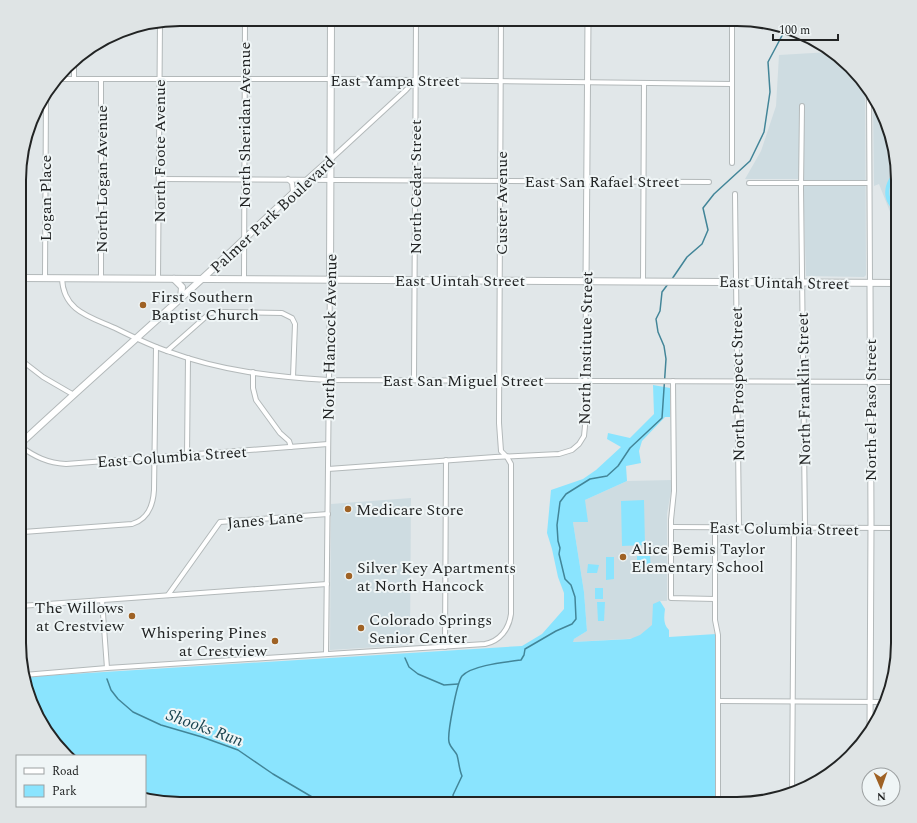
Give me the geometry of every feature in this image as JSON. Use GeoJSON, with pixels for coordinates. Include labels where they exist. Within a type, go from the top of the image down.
{"type":"FeatureCollection","features":[{"type":"Feature","properties":{"kind":"main road","name":"North Hancock Avenue"},"geometry":{"type":"LineString","coordinates":[[330,279],[331,26]]}},
{"type":"Feature","properties":{"kind":"main road","name":"Palmer Park Boulevard"},"geometry":{"type":"LineString","coordinates":[[26,439],[244,241],[293,192],[330,160]]}},
{"type":"Feature","properties":{"kind":"main road","name":"East Uintah Street"},"geometry":{"type":"LineString","coordinates":[[26,278],[244,278],[891,283]]}},
{"type":"Feature","properties":{"kind":"main road"},"geometry":{"type":"LineString","coordinates":[[174,279],[182,287],[181,298]]}},
{"type":"Feature","properties":{"kind":"street","name":"North Sheridan Avenue"},"geometry":{"type":"LineString","coordinates":[[244,278],[245,26]]}},
{"type":"Feature","properties":{"kind":"street","name":"North Cedar Street"},"geometry":{"type":"LineString","coordinates":[[414,380],[416,26]]}},
{"type":"Feature","properties":{"kind":"street","name":"Custer Avenue"},"geometry":{"type":"LineString","coordinates":[[445,647],[484,644],[494,641],[501,636],[507,628],[511,614],[511,464],[501,451],[500,281],[502,26]]}},
{"type":"Feature","properties":{"kind":"street","name":"North Institute Street"},"geometry":{"type":"LineString","coordinates":[[328,469],[446,460],[559,454],[572,450],[582,440],[585,431],[588,26]]}},
{"type":"Feature","properties":{"kind":"street"},"geometry":{"type":"LineString","coordinates":[[732,26],[732,163]]}},
{"type":"Feature","properties":{"kind":"street","name":"North Foote Avenue"},"geometry":{"type":"LineString","coordinates":[[158,279],[160,27]]}},
{"type":"Feature","properties":{"kind":"street"},"geometry":{"type":"LineString","coordinates":[[74,68],[74,79]]}},
{"type":"Feature","properties":{"kind":"street","name":"East Yampa Street"},"geometry":{"type":"LineString","coordinates":[[64,79],[502,80],[508,82],[732,84]]}},
{"type":"Feature","properties":{"kind":"street","name":"North Logan Avenue"},"geometry":{"type":"LineString","coordinates":[[100,278],[101,80]]}},
{"type":"Feature","properties":{"kind":"street","name":"Palmer Park Boulevard"},"geometry":{"type":"LineString","coordinates":[[330,160],[415,80]]}},
{"type":"Feature","properties":{"kind":"street"},"geometry":{"type":"LineString","coordinates":[[643,282],[644,83]]}},
{"type":"Feature","properties":{"kind":"street","name":"North el Paso Street"},"geometry":{"type":"LineString","coordinates":[[868,100],[871,383],[870,720]]}},
{"type":"Feature","properties":{"kind":"street","name":"Logan Place"},"geometry":{"type":"LineString","coordinates":[[44,278],[46,105]]}},
{"type":"Feature","properties":{"kind":"street","name":"North Franklin Street"},"geometry":{"type":"LineString","coordinates":[[802,106],[801,182],[805,527]]}},
{"type":"Feature","properties":{"kind":"street","name":"East San Rafael Street"},"geometry":{"type":"LineString","coordinates":[[159,179],[710,182]]}},
{"type":"Feature","properties":{"kind":"street"},"geometry":{"type":"LineString","coordinates":[[288,180],[292,183],[293,192]]}},
{"type":"Feature","properties":{"kind":"street"},"geometry":{"type":"LineString","coordinates":[[749,183],[869,183]]}},
{"type":"Feature","properties":{"kind":"street","name":"North Prospect Street"},"geometry":{"type":"LineString","coordinates":[[735,194],[739,527]]}},
{"type":"Feature","properties":{"kind":"street","name":"East San Miguel Street"},"geometry":{"type":"LineString","coordinates":[[62,278],[62,286],[65,296],[71,305],[84,314],[167,351],[227,368],[253,372],[328,380],[891,382]]}},
{"type":"Feature","properties":{"kind":"street","name":"North Hancock Avenue"},"geometry":{"type":"LineString","coordinates":[[326,654],[330,279]]}},
{"type":"Feature","properties":{"kind":"street"},"geometry":{"type":"LineString","coordinates":[[167,351],[210,313],[282,313],[289,316],[294,321],[293,377]]}},
{"type":"Feature","properties":{"kind":"street"},"geometry":{"type":"LineString","coordinates":[[26,532],[127,525],[141,521],[148,514],[153,501],[156,347]]}},
{"type":"Feature","properties":{"kind":"street"},"geometry":{"type":"LineString","coordinates":[[187,455],[188,358]]}},
{"type":"Feature","properties":{"kind":"street"},"geometry":{"type":"LineString","coordinates":[[26,364],[43,377],[74,395]]}},
{"type":"Feature","properties":{"kind":"street"},"geometry":{"type":"LineString","coordinates":[[253,372],[253,388],[256,400],[280,433],[289,442],[291,447]]}},
{"type":"Feature","properties":{"kind":"street"},"geometry":{"type":"LineString","coordinates":[[673,381],[674,491],[671,527],[671,598],[715,598]]}},
{"type":"Feature","properties":{"kind":"street","name":"East Columbia Street"},"geometry":{"type":"LineString","coordinates":[[26,449],[40,459],[58,464],[328,444]]}},
{"type":"Feature","properties":{"kind":"street"},"geometry":{"type":"LineString","coordinates":[[29,675],[107,668],[445,647],[446,460]]}},
{"type":"Feature","properties":{"kind":"street","name":"Janes Lane"},"geometry":{"type":"LineString","coordinates":[[168,595],[220,522],[328,514]]}},
{"type":"Feature","properties":{"kind":"street","name":"East Columbia Street"},"geometry":{"type":"LineString","coordinates":[[671,527],[891,528]]}},
{"type":"Feature","properties":{"kind":"street"},"geometry":{"type":"LineString","coordinates":[[715,527],[715,620],[718,635],[718,797]]}},
{"type":"Feature","properties":{"kind":"street"},"geometry":{"type":"LineString","coordinates":[[792,787],[794,527]]}},
{"type":"Feature","properties":{"kind":"street"},"geometry":{"type":"LineString","coordinates":[[26,606],[327,584]]}},
{"type":"Feature","properties":{"kind":"street"},"geometry":{"type":"LineString","coordinates":[[102,600],[107,668]]}},
{"type":"Feature","properties":{"kind":"street"},"geometry":{"type":"LineString","coordinates":[[718,701],[879,702]]}},
{"type":"Feature","properties":{"kind":"shaded area"},"geometry":{"type":"Polygon","coordinates":[[[823,52],[846,71],[865,95],[866,275],[864,277],[806,276],[803,179],[745,179],[761,151],[776,106],[779,55],[823,52]]]}},
{"type":"Feature","properties":{"kind":"shaded area"},"geometry":{"type":"Polygon","coordinates":[[[873,109],[886,140],[890,160],[891,214],[879,184],[874,186],[873,109]]]}},
{"type":"Feature","properties":{"kind":"shaded area","name":"Alice Bemis Taylor Elementary School"},"geometry":{"type":"Polygon","coordinates":[[[673,480],[667,514],[667,601],[660,601],[660,637],[572,642],[574,639],[587,631],[584,592],[573,522],[585,500],[627,481],[673,480]]]}},
{"type":"Feature","properties":{"kind":"shaded area"},"geometry":{"type":"Polygon","coordinates":[[[411,498],[410,645],[330,650],[331,504],[411,498]]]}},
{"type":"Feature","properties":{"kind":"green space"},"geometry":{"type":"Polygon","coordinates":[[[891,177],[889,192],[891,208],[888,204],[885,192],[891,177]]]}},
{"type":"Feature","properties":{"kind":"green space"},"geometry":{"type":"Polygon","coordinates":[[[653,385],[670,388],[670,417],[665,417],[642,441],[639,451],[641,463],[626,466],[627,481],[585,500],[588,522],[573,522],[584,592],[587,631],[574,639],[573,642],[630,639],[640,635],[652,625],[653,604],[660,601],[665,609],[664,620],[669,630],[669,637],[716,634],[716,797],[160,796],[146,793],[146,755],[74,755],[58,737],[42,711],[34,692],[30,677],[522,646],[542,634],[564,609],[564,593],[558,577],[547,533],[551,490],[583,479],[596,470],[621,447],[607,439],[608,433],[630,438],[654,414],[653,385]]]}},
{"type":"Feature","properties":{"kind":"green space"},"geometry":{"type":"Polygon","coordinates":[[[644,500],[645,545],[622,546],[621,501],[644,500]]]}},
{"type":"Feature","properties":{"kind":"green space"},"geometry":{"type":"Polygon","coordinates":[[[637,555],[650,555],[651,570],[637,570],[637,555]]]}},
{"type":"Feature","properties":{"kind":"green space"},"geometry":{"type":"Polygon","coordinates":[[[606,557],[614,557],[614,579],[606,580],[606,557]]]}},
{"type":"Feature","properties":{"kind":"green space"},"geometry":{"type":"Polygon","coordinates":[[[588,564],[599,565],[597,573],[587,573],[588,564]]]}},
{"type":"Feature","properties":{"kind":"green space"},"geometry":{"type":"Polygon","coordinates":[[[595,588],[603,588],[603,599],[595,599],[595,588]]]}},
{"type":"Feature","properties":{"kind":"green space"},"geometry":{"type":"Polygon","coordinates":[[[597,602],[605,602],[604,621],[598,621],[597,602]]]}},
{"type":"Feature","properties":{"kind":"waterway","name":"Shooks Run"},"geometry":{"type":"LineString","coordinates":[[672,279],[687,257],[702,244],[708,230],[703,208],[714,194],[750,161],[764,132],[770,92],[768,62],[783,33]]}},
{"type":"Feature","properties":{"kind":"waterway","name":"Shooks Run"},"geometry":{"type":"LineString","coordinates":[[453,797],[462,776],[457,755],[451,747],[449,737],[455,697],[462,676],[473,669],[521,660],[525,649],[556,631],[572,624],[576,619],[575,597],[571,585],[565,579],[559,554],[560,548],[557,525],[560,502],[566,494],[590,479],[607,476],[618,466],[630,448],[662,418],[666,359],[664,346],[658,332],[656,319],[660,311],[662,292],[668,284]]}},
{"type":"Feature","properties":{"kind":"waterway","name":"Shooks Run"},"geometry":{"type":"LineString","coordinates":[[405,658],[409,667],[418,674],[444,685],[458,684]]}},
{"type":"Feature","properties":{"kind":"waterway","name":"Shooks Run"},"geometry":{"type":"LineString","coordinates":[[107,679],[111,690],[118,699],[133,712],[161,725],[202,737],[238,750],[273,774],[312,797]]}},
{"type":"Feature","properties":{"kind":"place","name":"First Southern Baptist Church"},"geometry":{"type":"Point","coordinates":[143,305]}},
{"type":"Feature","properties":{"kind":"place","name":"Medicare Store"},"geometry":{"type":"Point","coordinates":[348,509]}},
{"type":"Feature","properties":{"kind":"place","name":"Alice Bemis Taylor Elementary School"},"geometry":{"type":"Point","coordinates":[623,557]}},
{"type":"Feature","properties":{"kind":"place","name":"Silver Key Apartments at North Hancock"},"geometry":{"type":"Point","coordinates":[349,576]}},
{"type":"Feature","properties":{"kind":"place","name":"The Willows at Crestview"},"geometry":{"type":"Point","coordinates":[132,616]}},
{"type":"Feature","properties":{"kind":"place","name":"Colorado Springs Senior Center"},"geometry":{"type":"Point","coordinates":[361,628]}},
{"type":"Feature","properties":{"kind":"place","name":"Whispering Pines at Crestview"},"geometry":{"type":"Point","coordinates":[275,641]}}]}
